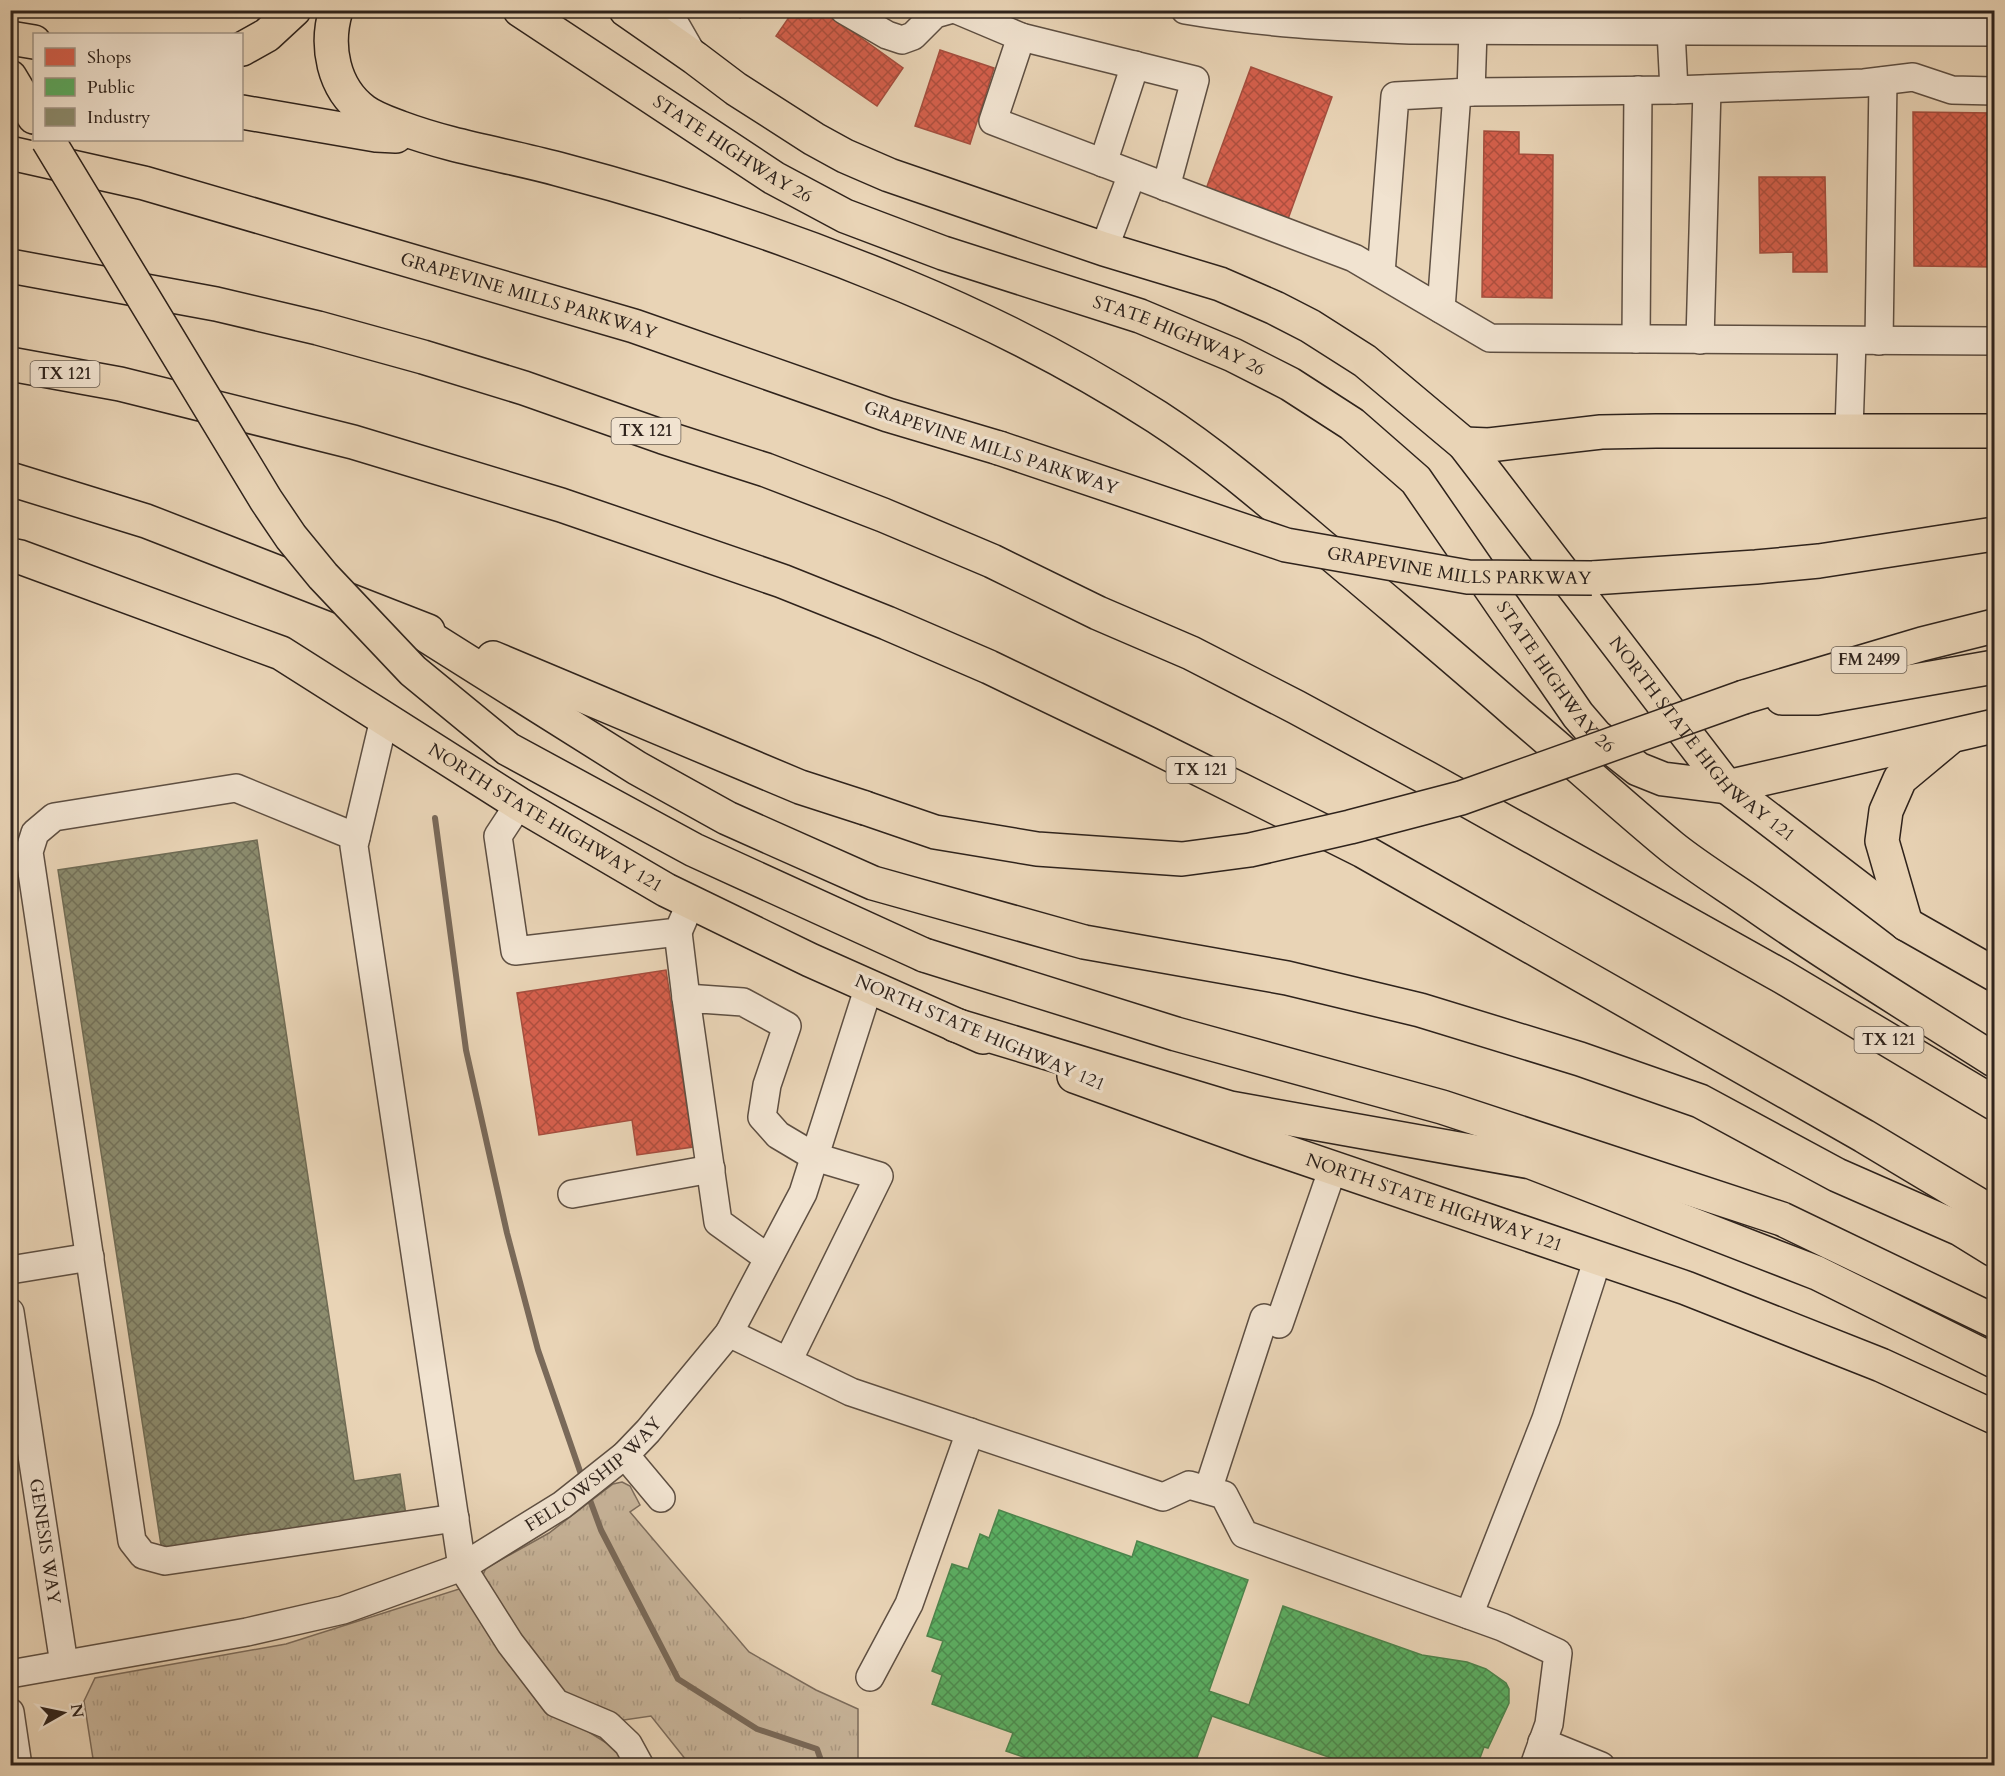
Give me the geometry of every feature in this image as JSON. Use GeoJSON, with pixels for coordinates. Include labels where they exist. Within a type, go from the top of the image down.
{"type":"FeatureCollection","features":[{"type":"Feature","properties":{"kind":"main road"},"geometry":{"type":"LineString","coordinates":[[336,10],[330,32],[330,51],[342,86],[365,112],[380,120],[431,139],[556,169],[674,201],[839,259],[1011,334],[1078,369],[1159,419],[1238,474],[1677,851],[1806,941],[1995,1060]]}},
{"type":"Feature","properties":{"kind":"main road","name":"STATE HIGHWAY 26"},"geometry":{"type":"LineString","coordinates":[[520,10],[774,178],[845,216],[943,253],[1140,316],[1242,360],[1290,384],[1344,418],[1416,480],[1578,715],[1596,736],[1638,769],[1664,779],[1727,787]]}},
{"type":"Feature","properties":{"kind":"main road"},"geometry":{"type":"LineString","coordinates":[[626,10],[736,89],[845,156],[889,175],[1104,249],[1220,284],[1310,326],[1365,361],[1464,444],[1489,445],[1601,432],[1995,430]]}},
{"type":"Feature","properties":{"kind":"main road"},"geometry":{"type":"LineString","coordinates":[[243,48],[267,35],[293,11]]}},
{"type":"Feature","properties":{"kind":"main road"},"geometry":{"type":"LineString","coordinates":[[10,38],[33,42]]}},
{"type":"Feature","properties":{"kind":"main road"},"geometry":{"type":"LineString","coordinates":[[10,70],[33,74]]}},
{"type":"Feature","properties":{"kind":"main road"},"geometry":{"type":"LineString","coordinates":[[10,77],[33,115]]}},
{"type":"Feature","properties":{"kind":"main road"},"geometry":{"type":"LineString","coordinates":[[243,112],[375,135],[431,139]]}},
{"type":"Feature","properties":{"kind":"main road"},"geometry":{"type":"LineString","coordinates":[[49,141],[266,500],[291,537],[323,576],[413,671],[508,749],[694,850],[924,955],[1176,1034],[1442,1107],[1782,1219],[1995,1321]]}},
{"type":"Feature","properties":{"kind":"main road","name":"GRAPEVINE MILLS PARKWAY"},"geometry":{"type":"LineString","coordinates":[[10,153],[144,183],[623,323],[888,415],[999,448],[1286,545],[1468,577],[1592,578],[1819,561],[1995,534]]}},
{"type":"Feature","properties":{"kind":"main road","name":"TX 121"},"geometry":{"type":"LineString","coordinates":[[10,266],[216,304],[318,328],[423,357],[524,388],[663,437],[766,470],[894,519],[992,561],[1098,613],[1191,653],[1296,707],[1783,977],[1995,1103]]}},
{"type":"Feature","properties":{"kind":"main road","name":"TX 121"},"geometry":{"type":"LineString","coordinates":[[10,364],[120,384],[353,442],[603,519],[782,581],[897,627],[989,667],[1126,732],[1363,851],[1864,1136],[1995,1215]]}},
{"type":"Feature","properties":{"kind":"main road","name":"NORTH STATE HIGHWAY 121"},"geometry":{"type":"LineString","coordinates":[[1464,444],[1727,787],[1906,924],[1995,974]]}},
{"type":"Feature","properties":{"kind":"main road"},"geometry":{"type":"LineString","coordinates":[[10,479],[147,521],[408,624],[800,787],[935,832],[1037,849],[1182,859],[1250,850],[1461,798],[1744,697],[1817,698],[1995,667]]}},
{"type":"Feature","properties":{"kind":"main road","name":"NORTH STATE HIGHWAY 121"},"geometry":{"type":"LineString","coordinates":[[10,555],[281,653],[519,804],[666,890],[955,1025],[1071,1074],[1254,1142],[1686,1288],[1881,1365],[1995,1417]]}},
{"type":"Feature","properties":{"kind":"main road"},"geometry":{"type":"LineString","coordinates":[[408,624],[637,768],[727,818],[873,883],[1084,942],[1287,978],[1420,1010],[1580,1059],[1700,1101],[1837,1175],[1960,1229],[1995,1250]]}},
{"type":"Feature","properties":{"kind":"main road","name":"FM 2499"},"geometry":{"type":"LineString","coordinates":[[1744,697],[1922,644],[1995,626]]}},
{"type":"Feature","properties":{"kind":"main road"},"geometry":{"type":"LineString","coordinates":[[1727,787],[1995,726]]}},
{"type":"Feature","properties":{"kind":"main road"},"geometry":{"type":"LineString","coordinates":[[1906,924],[1882,841],[1886,811],[1900,779],[1953,735]]}},
{"type":"Feature","properties":{"kind":"main road"},"geometry":{"type":"LineString","coordinates":[[955,1025],[1230,1108],[1531,1162],[1817,1272],[1995,1361]]}},
{"type":"Feature","properties":{"kind":"street"},"geometry":{"type":"LineString","coordinates":[[667,10],[695,58]]}},
{"type":"Feature","properties":{"kind":"street"},"geometry":{"type":"LineString","coordinates":[[844,10],[887,35],[902,40],[913,36],[935,14],[948,10]]}},
{"type":"Feature","properties":{"kind":"street"},"geometry":{"type":"LineString","coordinates":[[957,10],[1021,36],[1195,80],[1167,186]]}},
{"type":"Feature","properties":{"kind":"street"},"geometry":{"type":"LineString","coordinates":[[1185,10],[1246,20],[1324,27],[1473,31],[1995,32]]}},
{"type":"Feature","properties":{"kind":"street"},"geometry":{"type":"LineString","coordinates":[[1441,309],[1464,92],[1473,31]]}},
{"type":"Feature","properties":{"kind":"street"},"geometry":{"type":"LineString","coordinates":[[1671,31],[1674,90]]}},
{"type":"Feature","properties":{"kind":"street"},"geometry":{"type":"LineString","coordinates":[[1021,36],[993,121],[1354,258],[1490,338],[1995,341]]}},
{"type":"Feature","properties":{"kind":"street"},"geometry":{"type":"LineString","coordinates":[[1103,163],[1135,65]]}},
{"type":"Feature","properties":{"kind":"street"},"geometry":{"type":"LineString","coordinates":[[1381,273],[1395,96],[1464,92],[1674,90],[1864,83],[1913,77],[1952,90],[1995,91]]}},
{"type":"Feature","properties":{"kind":"street"},"geometry":{"type":"LineString","coordinates":[[1879,341],[1883,81]]}},
{"type":"Feature","properties":{"kind":"street"},"geometry":{"type":"LineString","coordinates":[[1700,340],[1707,88]]}},
{"type":"Feature","properties":{"kind":"street"},"geometry":{"type":"LineString","coordinates":[[1636,339],[1638,90]]}},
{"type":"Feature","properties":{"kind":"street"},"geometry":{"type":"LineString","coordinates":[[1104,249],[1132,174]]}},
{"type":"Feature","properties":{"kind":"street"},"geometry":{"type":"LineString","coordinates":[[1849,430],[1851,341]]}},
{"type":"Feature","properties":{"kind":"street"},"geometry":{"type":"LineString","coordinates":[[384,718],[354,846],[462,1567],[510,1643],[556,1703],[608,1725],[628,1744],[640,1766]]}},
{"type":"Feature","properties":{"kind":"street"},"geometry":{"type":"LineString","coordinates":[[356,837],[236,788],[54,817],[35,833],[29,852],[132,1541],[143,1555],[165,1561],[455,1518]]}},
{"type":"Feature","properties":{"kind":"street"},"geometry":{"type":"LineString","coordinates":[[519,804],[498,836],[515,951],[678,932]]}},
{"type":"Feature","properties":{"kind":"street"},"geometry":{"type":"LineString","coordinates":[[691,902],[678,932],[718,1222],[768,1258]]}},
{"type":"Feature","properties":{"kind":"street","name":"FELLOWSHIP WAY"},"geometry":{"type":"LineString","coordinates":[[10,1674],[247,1632],[343,1610],[462,1567],[562,1505],[625,1455],[648,1431],[729,1333],[803,1193],[869,986]]}},
{"type":"Feature","properties":{"kind":"street"},"geometry":{"type":"LineString","coordinates":[[686,998],[743,1002],[787,1026],[767,1085],[762,1117],[778,1135],[815,1157],[879,1176],[788,1361]]}},
{"type":"Feature","properties":{"kind":"street"},"geometry":{"type":"LineString","coordinates":[[1208,1490],[1333,1168]]}},
{"type":"Feature","properties":{"kind":"street"},"geometry":{"type":"LineString","coordinates":[[572,1194],[711,1169]]}},
{"type":"Feature","properties":{"kind":"street"},"geometry":{"type":"LineString","coordinates":[[10,1270],[90,1257]]}},
{"type":"Feature","properties":{"kind":"street"},"geometry":{"type":"LineString","coordinates":[[1469,1615],[1546,1419],[1598,1258]]}},
{"type":"Feature","properties":{"kind":"street","name":"GENESIS WAY"},"geometry":{"type":"LineString","coordinates":[[10,1312],[64,1664]]}},
{"type":"Feature","properties":{"kind":"street"},"geometry":{"type":"LineString","coordinates":[[729,1333],[851,1392],[1163,1497],[1189,1485],[1224,1495],[1244,1534],[1469,1615],[1558,1653],[1549,1724],[1538,1754],[1601,1766]]}},
{"type":"Feature","properties":{"kind":"street"},"geometry":{"type":"LineString","coordinates":[[870,1677],[909,1604],[970,1432]]}},
{"type":"Feature","properties":{"kind":"street"},"geometry":{"type":"LineString","coordinates":[[625,1455],[662,1498]]}},
{"type":"Feature","properties":{"kind":"street"},"geometry":{"type":"LineString","coordinates":[[10,1712],[18,1766]]}},
{"type":"Feature","properties":{"kind":"green space"},"geometry":{"type":"Polygon","coordinates":[[[622,1482],[630,1486],[640,1505],[630,1512],[749,1652],[816,1690],[858,1709],[858,1759],[822,1760],[807,1766],[690,1765],[651,1716],[617,1721],[561,1697],[482,1577],[486,1568],[549,1533],[613,1484],[622,1482]]]}},
{"type":"Feature","properties":{"kind":"green space"},"geometry":{"type":"Polygon","coordinates":[[[459,1589],[468,1596],[517,1674],[546,1713],[584,1729],[621,1752],[626,1765],[94,1765],[84,1701],[95,1678],[286,1644],[459,1589]]]}},
{"type":"Feature","properties":{"kind":"shaded area"},"geometry":{"type":"Polygon","coordinates":[[[858,1759],[870,1765],[816,1765],[822,1760],[858,1759]]]}},
{"type":"Feature","properties":{"kind":"building: Shops"},"geometry":{"type":"Polygon","coordinates":[[[729,10],[745,10],[740,18],[729,10]]]}},
{"type":"Feature","properties":{"kind":"building: Shops"},"geometry":{"type":"Polygon","coordinates":[[[794,10],[822,10],[903,68],[877,106],[776,36],[794,10]]]}},
{"type":"Feature","properties":{"kind":"building: Shops"},"geometry":{"type":"Polygon","coordinates":[[[940,50],[994,68],[970,144],[915,126],[940,50]]]}},
{"type":"Feature","properties":{"kind":"building: Shops"},"geometry":{"type":"Polygon","coordinates":[[[1251,67],[1332,97],[1288,219],[1206,189],[1251,67]]]}},
{"type":"Feature","properties":{"kind":"building: Shops"},"geometry":{"type":"Polygon","coordinates":[[[1913,112],[1994,113],[1994,267],[1914,266],[1913,112]]]}},
{"type":"Feature","properties":{"kind":"building: Shops"},"geometry":{"type":"Polygon","coordinates":[[[1484,131],[1519,132],[1519,154],[1553,155],[1552,298],[1482,297],[1484,131]]]}},
{"type":"Feature","properties":{"kind":"building: Shops"},"geometry":{"type":"Polygon","coordinates":[[[1759,177],[1825,177],[1827,272],[1793,272],[1793,252],[1760,253],[1759,177]]]}},
{"type":"Feature","properties":{"kind":"building: Shops"},"geometry":{"type":"Polygon","coordinates":[[[666,970],[693,1147],[637,1155],[632,1120],[539,1135],[517,993],[666,970]]]}},
{"type":"Feature","properties":{"kind":"building: Public"},"geometry":{"type":"Polygon","coordinates":[[[999,1510],[1132,1557],[1137,1541],[1248,1580],[1209,1691],[1249,1705],[1283,1606],[1422,1655],[1467,1662],[1486,1669],[1506,1683],[1509,1689],[1509,1703],[1488,1748],[1484,1747],[1477,1766],[1354,1766],[1212,1716],[1194,1766],[1113,1766],[1087,1756],[1084,1766],[1049,1766],[1006,1751],[1013,1733],[932,1704],[942,1675],[932,1671],[943,1641],[927,1636],[952,1564],[968,1569],[980,1534],[989,1538],[999,1510]]]}},
{"type":"Feature","properties":{"kind":"building: Industry"},"geometry":{"type":"Polygon","coordinates":[[[257,840],[354,1481],[400,1474],[406,1515],[162,1552],[58,870],[257,840]]]}},
{"type":"Feature","properties":{"kind":"waterway"},"geometry":{"type":"LineString","coordinates":[[435,818],[466,1050],[507,1233],[538,1350],[583,1480]]}},
{"type":"Feature","properties":{"kind":"waterway"},"geometry":{"type":"LineString","coordinates":[[587,1492],[601,1530],[678,1679],[757,1729],[817,1749],[823,1766]]}}]}
